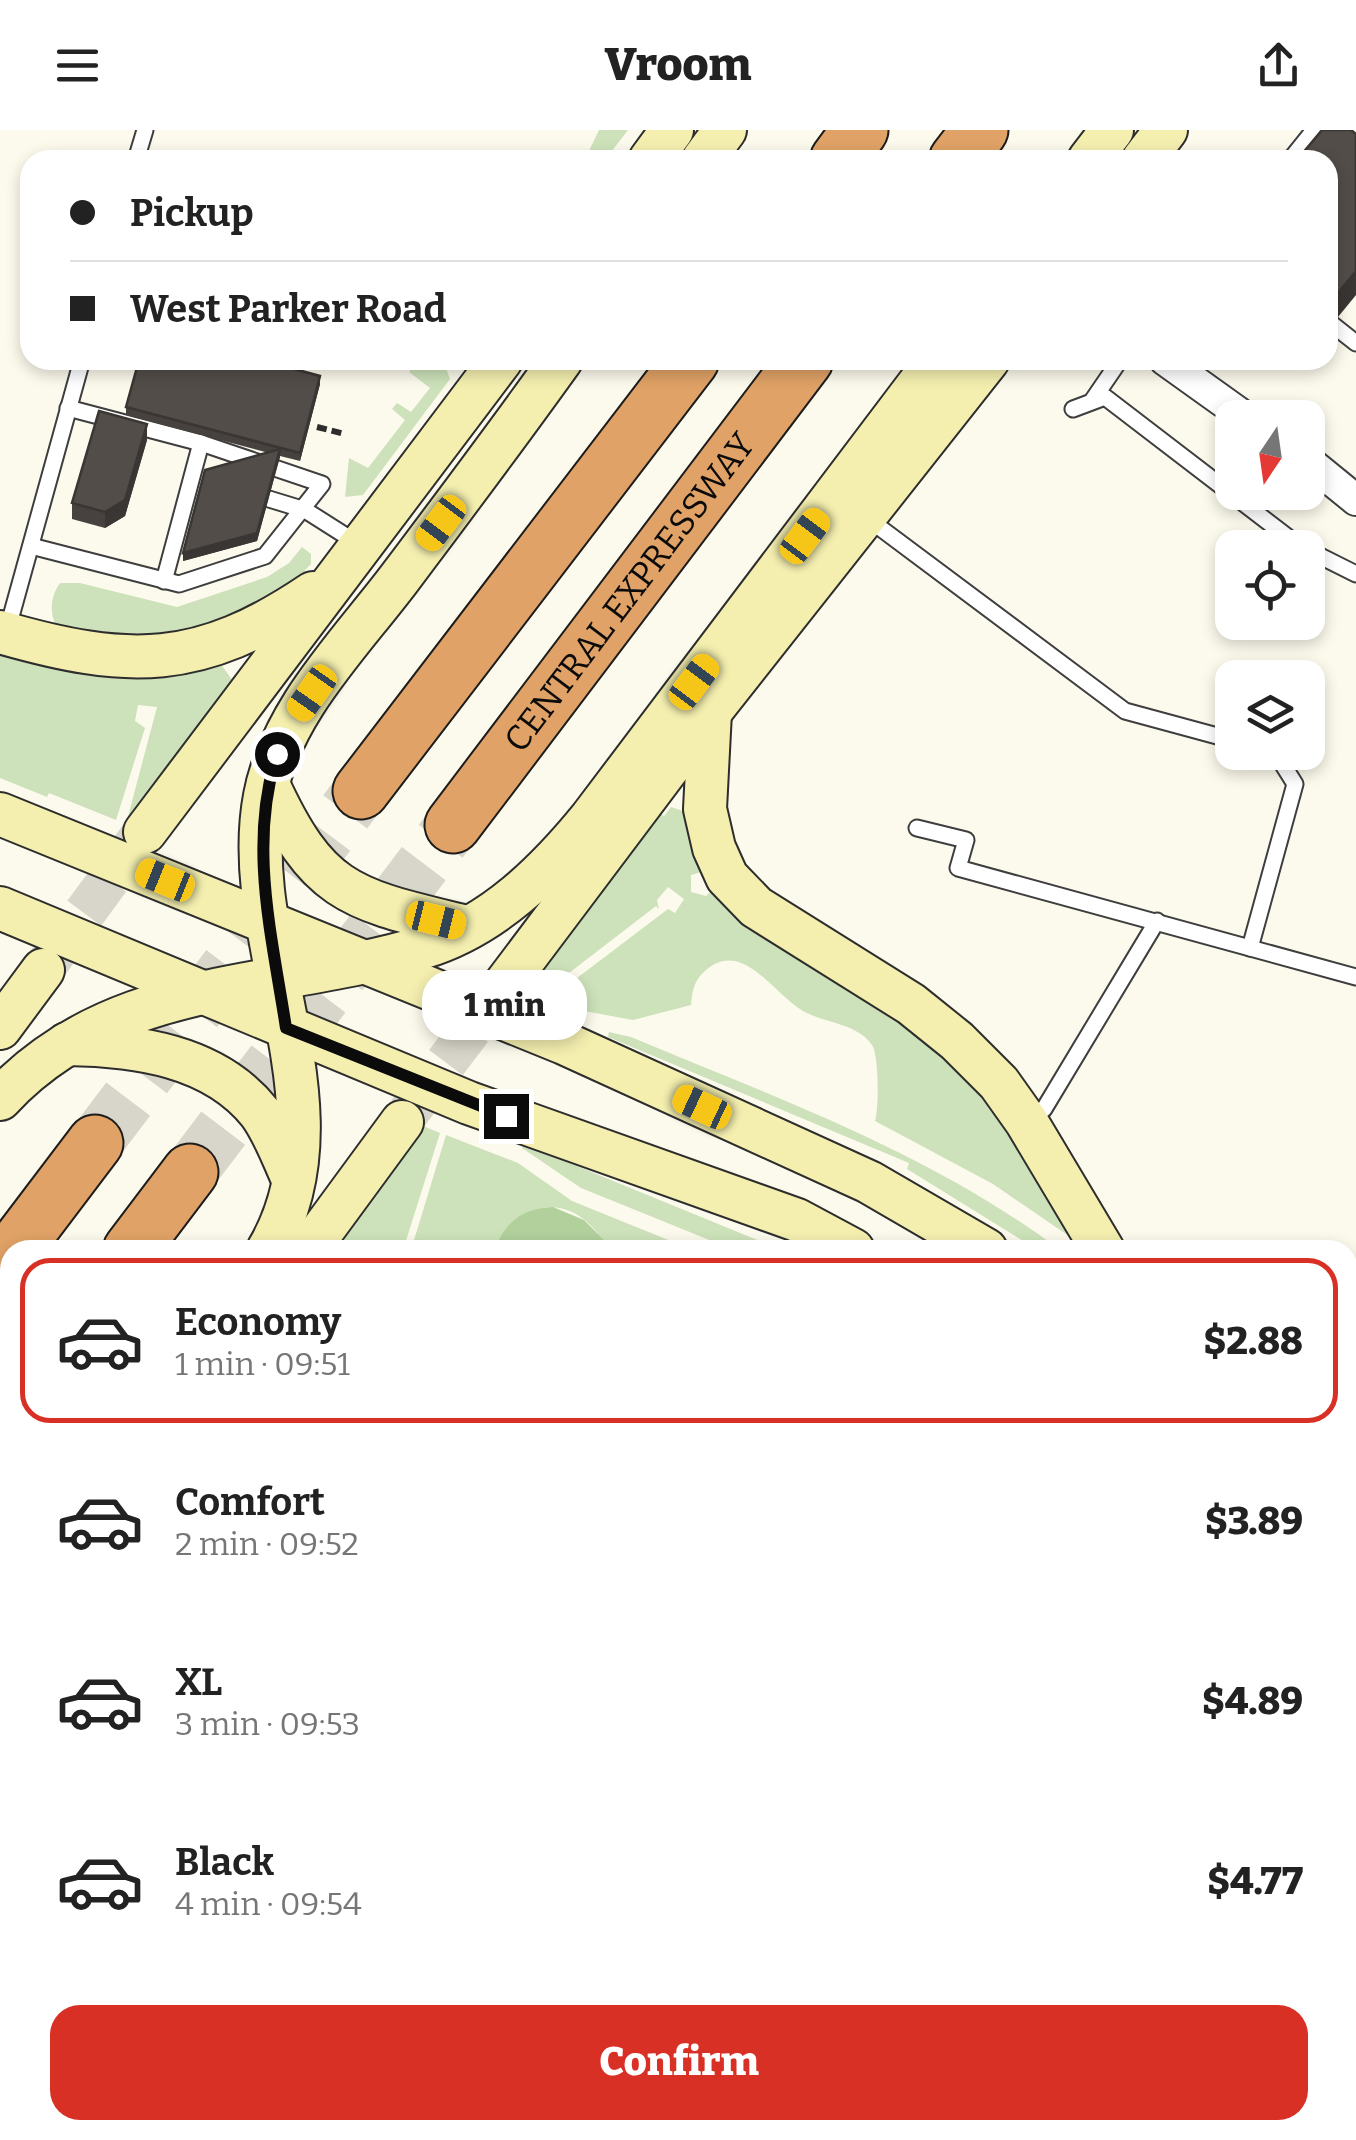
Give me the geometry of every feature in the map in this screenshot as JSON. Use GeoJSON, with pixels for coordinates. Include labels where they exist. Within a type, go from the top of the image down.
{"type":"FeatureCollection","features":[{"type":"Feature","properties":{"kind":"highway"},"geometry":{"type":"LineString","coordinates":[[965,150],[980,130]]}},
{"type":"Feature","properties":{"kind":"highway"},"geometry":{"type":"LineString","coordinates":[[361,792],[683,370]]}},
{"type":"Feature","properties":{"kind":"highway","name":"CENTRAL EXPRESSWAY"},"geometry":{"type":"LineString","coordinates":[[453,824],[797,370]]}},
{"type":"Feature","properties":{"kind":"highway"},"geometry":{"type":"LineString","coordinates":[[22,1240],[96,1143]]}},
{"type":"Feature","properties":{"kind":"highway"},"geometry":{"type":"LineString","coordinates":[[139,1240],[190,1172]]}},
{"type":"Feature","properties":{"kind":"main road"},"geometry":{"type":"LineString","coordinates":[[1097,150],[1112,130]]}},
{"type":"Feature","properties":{"kind":"main road"},"geometry":{"type":"LineString","coordinates":[[1151,150],[1166,130]]}},
{"type":"Feature","properties":{"kind":"main road"},"geometry":{"type":"LineString","coordinates":[[144,832],[350,560],[487,370]]}},
{"type":"Feature","properties":{"kind":"main road"},"geometry":{"type":"LineString","coordinates":[[271,1240],[292,1178],[298,1116],[261,859],[268,784],[296,715],[554,370]]}},
{"type":"Feature","properties":{"kind":"main road"},"geometry":{"type":"LineString","coordinates":[[0,1099],[66,1044],[134,1008],[425,946],[466,927],[534,882],[573,840],[930,370]]}},
{"type":"Feature","properties":{"kind":"main road"},"geometry":{"type":"LineString","coordinates":[[503,986],[710,712],[980,370]]}},
{"type":"Feature","properties":{"kind":"main road"},"geometry":{"type":"LineString","coordinates":[[3,633],[70,651],[123,658],[174,656],[222,645],[271,622],[350,560]]}},
{"type":"Feature","properties":{"kind":"main road"},"geometry":{"type":"LineString","coordinates":[[710,712],[705,809],[714,848],[727,877],[756,907],[911,1004],[958,1040],[999,1083],[1026,1121],[1097,1240]]}},
{"type":"Feature","properties":{"kind":"main road"},"geometry":{"type":"LineString","coordinates":[[268,784],[291,835],[333,881],[391,907],[466,927]]}},
{"type":"Feature","properties":{"kind":"main road"},"geometry":{"type":"LineString","coordinates":[[0,814],[564,1043],[869,1182],[969,1240]]}},
{"type":"Feature","properties":{"kind":"main road"},"geometry":{"type":"LineString","coordinates":[[0,908],[469,1103],[796,1220],[834,1240]]}},
{"type":"Feature","properties":{"kind":"main road"},"geometry":{"type":"LineString","coordinates":[[0,1028],[42,970]]}},
{"type":"Feature","properties":{"kind":"main road"},"geometry":{"type":"LineString","coordinates":[[66,1044],[134,1046],[222,1080],[263,1117],[292,1178]]}},
{"type":"Feature","properties":{"kind":"main road"},"geometry":{"type":"LineString","coordinates":[[315,1240],[402,1122]]}},
{"type":"Feature","properties":{"kind":"street"},"geometry":{"type":"LineString","coordinates":[[1179,370],[1221,400]]}},
{"type":"Feature","properties":{"kind":"street"},"geometry":{"type":"LineString","coordinates":[[1325,475],[1356,500]]}},
{"type":"Feature","properties":{"kind":"lane"},"geometry":{"type":"LineString","coordinates":[[1298,150],[1314,130]]}},
{"type":"Feature","properties":{"kind":"lane"},"geometry":{"type":"LineString","coordinates":[[3,633],[79,370]]}},
{"type":"Feature","properties":{"kind":"lane"},"geometry":{"type":"LineString","coordinates":[[1092,401],[1113,370]]}},
{"type":"Feature","properties":{"kind":"lane"},"geometry":{"type":"LineString","coordinates":[[1073,409],[1105,396],[1280,530]]}},
{"type":"Feature","properties":{"kind":"lane"},"geometry":{"type":"LineString","coordinates":[[31,546],[179,584],[265,556],[306,510],[322,484],[201,443],[68,408]]}},
{"type":"Feature","properties":{"kind":"lane"},"geometry":{"type":"LineString","coordinates":[[164,580],[187,521],[201,443]]}},
{"type":"Feature","properties":{"kind":"lane"},"geometry":{"type":"LineString","coordinates":[[268,499],[306,510],[350,560]]}},
{"type":"Feature","properties":{"kind":"lane"},"geometry":{"type":"LineString","coordinates":[[864,516],[1125,711],[1215,735]]}},
{"type":"Feature","properties":{"kind":"lane"},"geometry":{"type":"LineString","coordinates":[[1325,559],[1356,574]]}},
{"type":"Feature","properties":{"kind":"lane"},"geometry":{"type":"LineString","coordinates":[[1250,948],[1295,784],[1286,770]]}},
{"type":"Feature","properties":{"kind":"lane"},"geometry":{"type":"LineString","coordinates":[[917,828],[966,840],[958,868],[1356,977]]}},
{"type":"Feature","properties":{"kind":"lane"},"geometry":{"type":"LineString","coordinates":[[1026,1121],[1044,1108],[1157,920]]}},
{"type":"Feature","properties":{"kind":"path"},"geometry":{"type":"LineString","coordinates":[[317,428],[345,434]]}},
{"type":"Feature","properties":{"kind":"green space"},"geometry":{"type":"Polygon","coordinates":[[[599,130],[628,130],[613,150],[589,150],[599,130]]]}},
{"type":"Feature","properties":{"kind":"green space"},"geometry":{"type":"Polygon","coordinates":[[[447,370],[450,379],[363,495],[345,497],[349,458],[368,468],[405,420],[392,409],[397,403],[411,412],[430,388],[409,372],[447,370]]]}},
{"type":"Feature","properties":{"kind":"green space"},"geometry":{"type":"Polygon","coordinates":[[[302,547],[311,554],[311,564],[287,589],[239,622],[133,640],[133,634],[124,633],[123,639],[56,625],[52,615],[60,583],[80,583],[177,607],[267,577],[289,563],[302,547]]]}},
{"type":"Feature","properties":{"kind":"green space"},"geometry":{"type":"Polygon","coordinates":[[[0,652],[83,671],[136,676],[220,663],[238,688],[135,827],[126,824],[157,707],[138,705],[135,721],[145,728],[116,820],[49,793],[47,797],[0,778],[0,652]]]}},
{"type":"Feature","properties":{"kind":"green space"},"geometry":{"type":"Polygon","coordinates":[[[671,807],[692,814],[708,870],[691,875],[691,892],[706,896],[712,890],[875,998],[976,1080],[1079,1240],[993,1184],[875,1121],[878,1082],[872,1045],[850,1028],[803,1011],[745,965],[720,962],[699,978],[691,1005],[633,1020],[579,1010],[552,997],[668,909],[675,913],[684,899],[668,887],[657,900],[659,909],[656,906],[543,993],[528,987],[659,813],[664,816],[671,807]]]}},
{"type":"Feature","properties":{"kind":"green space"},"geometry":{"type":"Polygon","coordinates":[[[609,1032],[631,1037],[853,1130],[959,1185],[1046,1240],[1022,1240],[907,1169],[909,1163],[608,1037],[609,1032]]]}},
{"type":"Feature","properties":{"kind":"green space"},"geometry":{"type":"Polygon","coordinates":[[[423,1126],[440,1133],[406,1240],[338,1240],[423,1126]]]}},
{"type":"Feature","properties":{"kind":"green space"},"geometry":{"type":"Polygon","coordinates":[[[446,1135],[518,1163],[572,1201],[668,1240],[604,1240],[573,1212],[546,1207],[521,1216],[500,1240],[414,1240],[446,1135]]]}},
{"type":"Feature","properties":{"kind":"green space"},"geometry":{"type":"Polygon","coordinates":[[[523,1144],[758,1240],[709,1240],[581,1188],[522,1148],[523,1144]]]}},
{"type":"Feature","properties":{"kind":"green space"},"geometry":{"type":"Polygon","coordinates":[[[553,1207],[584,1220],[604,1240],[500,1240],[509,1224],[533,1210],[553,1207]]]}},
{"type":"Feature","properties":{"kind":"building"},"geometry":{"type":"Polygon","coordinates":[[[1322,130],[1351,130],[1356,134],[1356,271],[1338,293],[1338,150],[1305,150],[1322,130]]]}},
{"type":"Feature","properties":{"kind":"building"},"geometry":{"type":"Polygon","coordinates":[[[136,370],[298,370],[320,376],[300,453],[126,407],[136,370]]]}},
{"type":"Feature","properties":{"kind":"building"},"geometry":{"type":"Polygon","coordinates":[[[99,411],[147,424],[125,500],[105,512],[72,503],[99,411]]]}},
{"type":"Feature","properties":{"kind":"building"},"geometry":{"type":"Polygon","coordinates":[[[280,449],[257,533],[183,553],[205,470],[280,449]]]}},
{"type":"Feature","properties":{"kind":"tunnel"},"geometry":{"type":"LineString","coordinates":[[95,1143],[361,791]]}},
{"type":"Feature","properties":{"kind":"tunnel"},"geometry":{"type":"LineString","coordinates":[[190,1172],[453,825]]}},
{"type":"Feature","properties":{"kind":"tunnel"},"geometry":{"type":"LineString","coordinates":[[47,964],[141,836]]}},
{"type":"Feature","properties":{"kind":"tunnel"},"geometry":{"type":"LineString","coordinates":[[408,1113],[503,987]]}},
{"type":"Feature","properties":{"kind":"route"},"geometry":{"type":"LineString","coordinates":[[277,754],[264,797],[261,859],[286,1028],[506,1116]]}}]}
